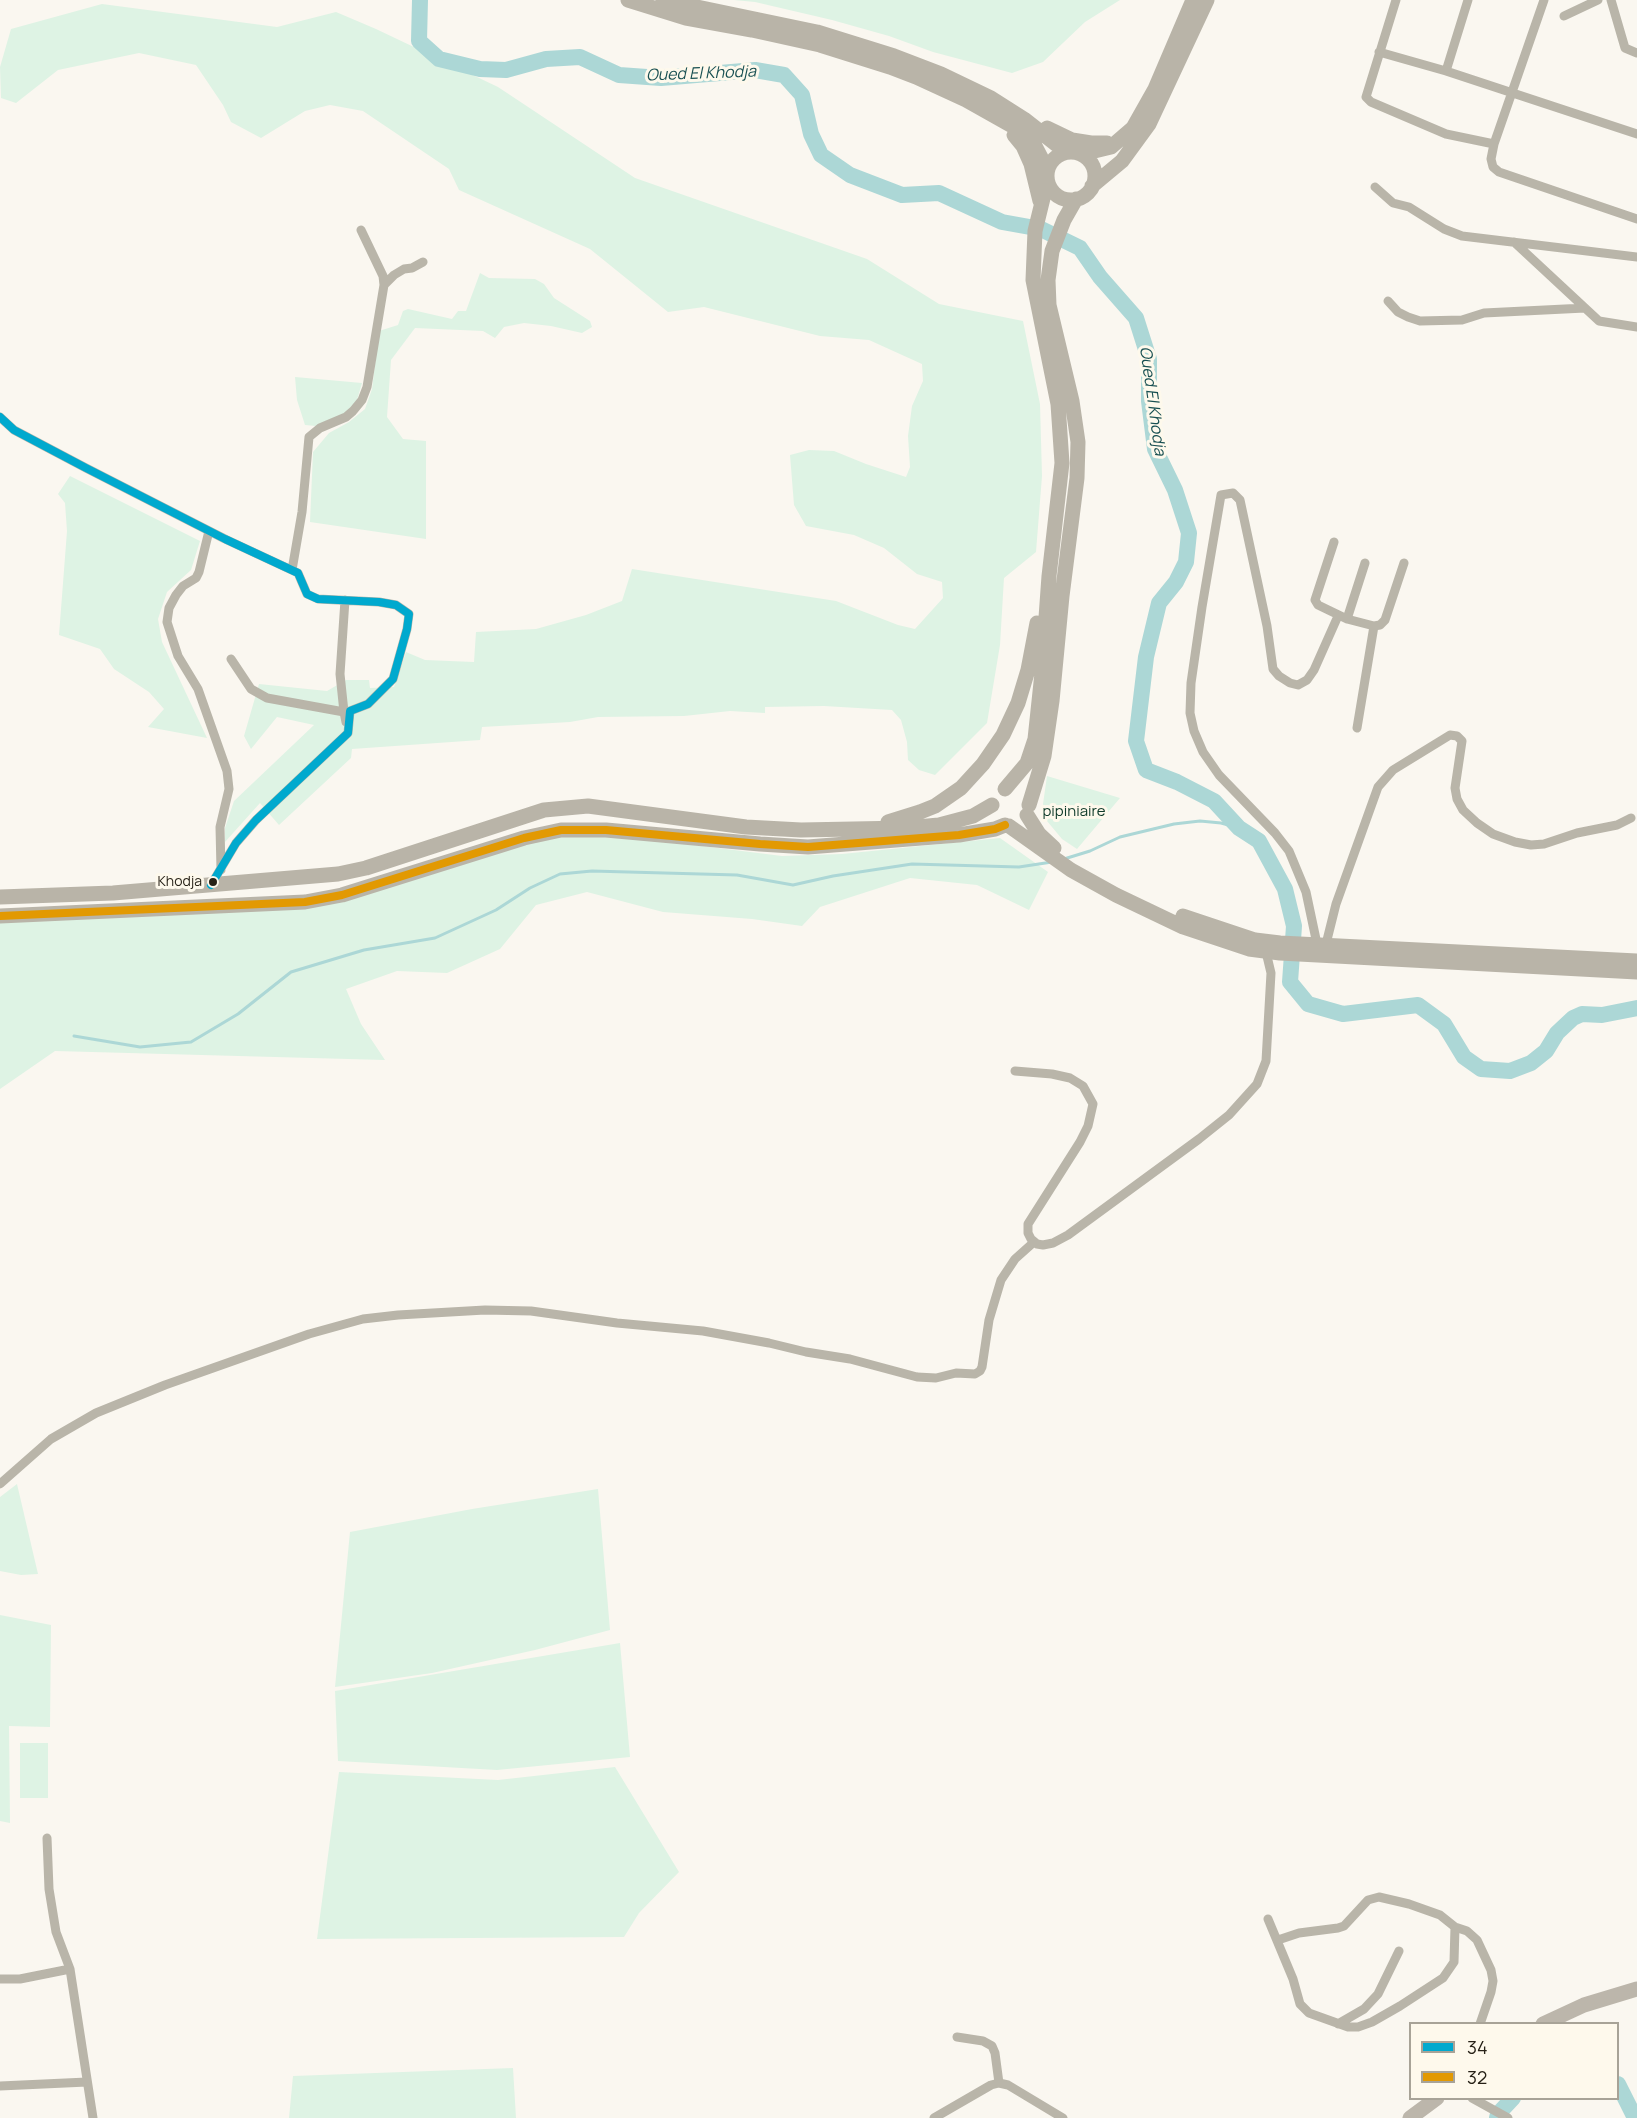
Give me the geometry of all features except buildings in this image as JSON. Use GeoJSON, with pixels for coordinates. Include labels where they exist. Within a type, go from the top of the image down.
{"type":"FeatureCollection","features":[{"type":"Feature","properties":{"kind":"highway"},"geometry":{"type":"LineString","coordinates":[[628,0],[686,18],[787,37],[859,56],[1007,116],[1032,118],[1057,134],[1072,140],[1098,144],[1119,141]]}},
{"type":"Feature","properties":{"kind":"highway"},"geometry":{"type":"LineString","coordinates":[[663,0],[797,28],[871,49],[968,86],[1007,116],[1066,152],[1082,154],[1101,150],[1119,141],[1138,120],[1155,89],[1194,0]]}},
{"type":"Feature","properties":{"kind":"highway"},"geometry":{"type":"LineString","coordinates":[[1007,116],[1030,141],[1053,192],[1070,200],[1086,194],[1092,186],[1122,161],[1149,124],[1207,0]]}},
{"type":"Feature","properties":{"kind":"highway"},"geometry":{"type":"LineString","coordinates":[[1007,116],[1028,156],[1034,173],[1040,211]]}},
{"type":"Feature","properties":{"kind":"highway"},"geometry":{"type":"LineString","coordinates":[[1066,152],[1054,158],[1047,176],[1033,256],[1034,294],[1055,384],[1062,446],[1042,673],[1033,747],[1023,770],[996,795],[992,805],[995,817],[1074,866],[1190,919],[1255,940],[1275,950],[1315,947],[1637,961]]}},
{"type":"Feature","properties":{"kind":"highway"},"geometry":{"type":"LineString","coordinates":[[1082,154],[1092,165],[1094,172],[1092,186]]}},
{"type":"Feature","properties":{"kind":"highway"},"geometry":{"type":"LineString","coordinates":[[0,916],[305,902],[342,895],[524,838],[561,830],[606,830],[808,847],[959,835],[1020,823],[1028,810],[1044,756],[1052,701],[1077,461],[1072,401],[1048,299],[1049,260],[1064,220],[1076,199]]}},
{"type":"Feature","properties":{"kind":"highway"},"geometry":{"type":"LineString","coordinates":[[860,829],[906,818],[935,806],[961,788],[983,764],[1003,735],[1023,687],[1049,576]]}},
{"type":"Feature","properties":{"kind":"highway"},"geometry":{"type":"LineString","coordinates":[[1005,789],[1018,790],[1027,799],[1028,810],[1039,834],[1053,852]]}},
{"type":"Feature","properties":{"kind":"highway"},"geometry":{"type":"LineString","coordinates":[[0,897],[113,893],[338,874],[366,868],[544,810],[588,806],[768,829],[860,829],[939,825],[973,816],[992,805]]}},
{"type":"Feature","properties":{"kind":"highway"},"geometry":{"type":"LineString","coordinates":[[1315,947],[1637,972]]}},
{"type":"Feature","properties":{"kind":"main road"},"geometry":{"type":"LineString","coordinates":[[1547,2022],[1584,2005],[1637,1989]]}},
{"type":"Feature","properties":{"kind":"main road"},"geometry":{"type":"LineString","coordinates":[[1410,2118],[1434,2100]]}},
{"type":"Feature","properties":{"kind":"street"},"geometry":{"type":"LineString","coordinates":[[1396,0],[1366,97],[1371,102],[1446,134],[1494,144]]}},
{"type":"Feature","properties":{"kind":"street"},"geometry":{"type":"LineString","coordinates":[[1446,71],[1468,0]]}},
{"type":"Feature","properties":{"kind":"street"},"geometry":{"type":"LineString","coordinates":[[1544,0],[1494,144],[1492,164],[1499,172],[1637,219]]}},
{"type":"Feature","properties":{"kind":"street"},"geometry":{"type":"LineString","coordinates":[[1564,16],[1598,0]]}},
{"type":"Feature","properties":{"kind":"street"},"geometry":{"type":"LineString","coordinates":[[1611,0],[1624,48],[1637,53]]}},
{"type":"Feature","properties":{"kind":"street"},"geometry":{"type":"LineString","coordinates":[[1379,52],[1446,71],[1637,134]]}},
{"type":"Feature","properties":{"kind":"street"},"geometry":{"type":"LineString","coordinates":[[1375,187],[1393,203],[1409,207],[1453,233],[1472,238],[1637,257]]}},
{"type":"Feature","properties":{"kind":"street"},"geometry":{"type":"LineString","coordinates":[[292,570],[302,512],[309,437],[320,428],[346,417],[362,400],[367,387],[384,285],[383,276],[361,230]]}},
{"type":"Feature","properties":{"kind":"street"},"geometry":{"type":"LineString","coordinates":[[1514,242],[1599,321],[1637,327]]}},
{"type":"Feature","properties":{"kind":"street"},"geometry":{"type":"LineString","coordinates":[[384,285],[404,269],[412,268],[423,262]]}},
{"type":"Feature","properties":{"kind":"street"},"geometry":{"type":"LineString","coordinates":[[1388,301],[1398,312],[1419,321],[1462,320],[1484,313],[1585,308]]}},
{"type":"Feature","properties":{"kind":"street"},"geometry":{"type":"LineString","coordinates":[[2,420],[14,430],[209,531],[298,573],[306,594],[318,599],[396,605],[409,614],[393,679],[368,704],[350,711],[348,734],[256,819],[236,843],[211,885]]}},
{"type":"Feature","properties":{"kind":"street"},"geometry":{"type":"LineString","coordinates":[[1315,947],[1306,892],[1289,851],[1203,752],[1194,731],[1190,713],[1191,683],[1221,495],[1233,493],[1240,500],[1267,626],[1273,669],[1290,683],[1298,685],[1307,680],[1314,670],[1342,618],[1365,563]]}},
{"type":"Feature","properties":{"kind":"street"},"geometry":{"type":"LineString","coordinates":[[209,531],[200,572],[176,595],[169,608],[166,622],[178,656],[198,689],[229,779],[228,798],[220,827],[221,870]]}},
{"type":"Feature","properties":{"kind":"street"},"geometry":{"type":"LineString","coordinates":[[1334,542],[1315,600],[1318,605],[1342,618],[1374,626],[1380,625],[1384,620],[1404,562]]}},
{"type":"Feature","properties":{"kind":"street"},"geometry":{"type":"LineString","coordinates":[[345,600],[340,674],[348,734]]}},
{"type":"Feature","properties":{"kind":"street"},"geometry":{"type":"LineString","coordinates":[[1357,728],[1374,626]]}},
{"type":"Feature","properties":{"kind":"street"},"geometry":{"type":"LineString","coordinates":[[231,659],[251,689],[267,698],[344,712]]}},
{"type":"Feature","properties":{"kind":"street"},"geometry":{"type":"LineString","coordinates":[[1315,947],[1336,904],[1378,787],[1393,770],[1450,735],[1457,736],[1462,741],[1455,788],[1457,799],[1463,810],[1493,834],[1532,845],[1544,844],[1577,833],[1617,825],[1631,818]]}},
{"type":"Feature","properties":{"kind":"street"},"geometry":{"type":"LineString","coordinates":[[1015,1071],[1070,1077],[1083,1086],[1093,1104],[1088,1126],[1080,1142],[1028,1224],[1028,1233],[1034,1242],[1043,1245],[1053,1244],[1068,1236],[1229,1115],[1257,1084],[1266,1061],[1275,950]]}},
{"type":"Feature","properties":{"kind":"street"},"geometry":{"type":"LineString","coordinates":[[0,1485],[51,1439],[96,1413],[165,1385],[309,1334],[345,1323],[381,1317],[470,1310],[531,1311],[617,1323],[703,1330],[850,1359],[917,1377],[936,1378],[956,1373],[975,1374],[982,1367],[989,1320],[1001,1280],[1015,1259],[1034,1242]]}},
{"type":"Feature","properties":{"kind":"street"},"geometry":{"type":"LineString","coordinates":[[47,1838],[49,1889],[56,1932],[70,1969],[93,2118]]}},
{"type":"Feature","properties":{"kind":"street"},"geometry":{"type":"LineString","coordinates":[[1278,1940],[1299,1933],[1344,1926],[1368,1900],[1379,1897],[1440,1915],[1455,1927],[1467,1931],[1477,1940],[1491,1970],[1493,1981],[1491,1992],[1481,2022]]}},
{"type":"Feature","properties":{"kind":"street"},"geometry":{"type":"LineString","coordinates":[[1268,1919],[1278,1940],[1300,2004],[1309,2013],[1348,2027],[1358,2027],[1372,2022],[1443,1978],[1454,1962],[1455,1927]]}},
{"type":"Feature","properties":{"kind":"street"},"geometry":{"type":"LineString","coordinates":[[1338,2024],[1364,2009],[1377,1994],[1399,1951]]}},
{"type":"Feature","properties":{"kind":"street"},"geometry":{"type":"LineString","coordinates":[[0,1979],[20,1979],[70,1969]]}},
{"type":"Feature","properties":{"kind":"street"},"geometry":{"type":"LineString","coordinates":[[957,2037],[983,2041],[993,2046],[999,2083]]}},
{"type":"Feature","properties":{"kind":"street"},"geometry":{"type":"LineString","coordinates":[[0,2086],[87,2082]]}},
{"type":"Feature","properties":{"kind":"street"},"geometry":{"type":"LineString","coordinates":[[934,2118],[991,2085],[999,2083],[1008,2085],[1064,2118]]}},
{"type":"Feature","properties":{"kind":"street"},"geometry":{"type":"LineString","coordinates":[[1476,2100],[1507,2117]]}},
{"type":"Feature","properties":{"kind":"green space"},"geometry":{"type":"Polygon","coordinates":[[[734,0],[1120,0],[1085,22],[1043,62],[1012,73],[933,52],[889,36],[832,20],[755,2],[734,0]]]}},
{"type":"Feature","properties":{"kind":"green space"},"geometry":{"type":"Polygon","coordinates":[[[102,4],[277,27],[336,12],[498,87],[635,178],[867,259],[939,304],[1023,321],[1040,404],[1042,476],[1036,552],[1004,578],[1000,645],[987,723],[935,775],[919,770],[908,760],[907,742],[901,720],[892,710],[824,706],[765,707],[765,713],[730,711],[684,716],[598,717],[570,722],[482,727],[480,740],[352,749],[351,758],[279,825],[260,803],[225,842],[225,828],[234,801],[314,725],[277,717],[251,749],[244,736],[259,684],[327,691],[346,680],[369,680],[370,688],[394,687],[406,652],[425,660],[474,662],[476,632],[536,629],[586,615],[622,601],[632,569],[836,601],[898,625],[915,629],[943,598],[942,582],[917,574],[884,548],[854,535],[806,526],[794,505],[790,455],[809,450],[834,451],[906,477],[910,467],[908,436],[912,406],[923,381],[922,364],[869,340],[820,336],[704,307],[668,312],[590,249],[459,190],[449,169],[363,111],[330,105],[305,111],[261,138],[231,122],[223,105],[196,65],[139,53],[58,70],[16,103],[1,98],[0,67],[11,29],[102,4]]]}},
{"type":"Feature","properties":{"kind":"green space"},"geometry":{"type":"Polygon","coordinates":[[[480,273],[489,278],[535,279],[544,284],[554,298],[590,321],[592,327],[582,333],[524,323],[504,327],[495,338],[483,331],[415,328],[391,360],[387,417],[403,439],[426,441],[426,539],[310,522],[313,452],[329,433],[349,422],[365,409],[372,389],[379,331],[398,325],[403,311],[408,309],[452,319],[458,311],[466,311],[480,273]]]}},
{"type":"Feature","properties":{"kind":"green space"},"geometry":{"type":"Polygon","coordinates":[[[295,377],[362,383],[357,400],[344,415],[316,426],[305,425],[297,400],[295,377]]]}},
{"type":"Feature","properties":{"kind":"green space"},"geometry":{"type":"Polygon","coordinates":[[[70,476],[200,541],[191,570],[167,592],[158,619],[162,642],[207,738],[148,727],[164,709],[149,692],[114,669],[100,649],[59,635],[67,531],[65,503],[58,494],[70,476]]]}},
{"type":"Feature","properties":{"kind":"green space","name":"pipiniaire"},"geometry":{"type":"Polygon","coordinates":[[[1047,776],[1120,798],[1077,849],[1062,839],[1047,821],[1043,804],[1047,776]]]}},
{"type":"Feature","properties":{"kind":"green space"},"geometry":{"type":"Polygon","coordinates":[[[561,834],[638,838],[782,856],[842,854],[1000,838],[1048,872],[1029,910],[977,885],[910,878],[820,907],[802,926],[752,919],[663,912],[587,892],[536,905],[500,949],[447,973],[397,971],[346,989],[361,1024],[385,1060],[55,1051],[0,1089],[0,916],[305,902],[561,834]]]}},
{"type":"Feature","properties":{"kind":"green space"},"geometry":{"type":"Polygon","coordinates":[[[17,1484],[38,1574],[21,1575],[0,1571],[0,1497],[17,1484]]]}},
{"type":"Feature","properties":{"kind":"green space"},"geometry":{"type":"Polygon","coordinates":[[[598,1489],[610,1630],[535,1650],[432,1673],[335,1687],[350,1532],[472,1509],[598,1489]]]}},
{"type":"Feature","properties":{"kind":"green space"},"geometry":{"type":"Polygon","coordinates":[[[0,1615],[51,1625],[50,1727],[9,1726],[10,1823],[0,1821],[0,1615]]]}},
{"type":"Feature","properties":{"kind":"green space"},"geometry":{"type":"Polygon","coordinates":[[[620,1643],[630,1757],[497,1770],[338,1761],[335,1691],[620,1643]]]}},
{"type":"Feature","properties":{"kind":"green space"},"geometry":{"type":"Polygon","coordinates":[[[20,1743],[48,1743],[48,1798],[20,1798],[20,1743]]]}},
{"type":"Feature","properties":{"kind":"green space"},"geometry":{"type":"Polygon","coordinates":[[[615,1767],[679,1872],[639,1913],[624,1937],[317,1939],[339,1772],[498,1780],[615,1767]]]}},
{"type":"Feature","properties":{"kind":"green space"},"geometry":{"type":"Polygon","coordinates":[[[513,2068],[516,2118],[289,2118],[293,2076],[513,2068]]]}},
{"type":"Feature","properties":{"kind":"waterway","name":"Oued El Khodja"},"geometry":{"type":"LineString","coordinates":[[420,0],[419,41],[439,59],[480,69],[506,70],[546,59],[580,57],[619,75],[661,78],[755,70],[784,75],[802,95],[811,134],[821,155],[850,175],[902,195],[939,193],[1002,222],[1041,229],[1080,248],[1100,277],[1136,318],[1149,359],[1149,401],[1155,449],[1175,490],[1189,533],[1186,562],[1176,582],[1159,603],[1146,657],[1136,741],[1146,770],[1177,782],[1214,801],[1239,828],[1259,841],[1285,889],[1294,926],[1290,982],[1308,1004],[1343,1014],[1418,1005],[1444,1024],[1464,1057],[1481,1069],[1510,1071],[1531,1063],[1546,1051],[1557,1033],[1573,1018],[1582,1014],[1602,1015],[1637,1008]]}},
{"type":"Feature","properties":{"kind":"waterway"},"geometry":{"type":"LineString","coordinates":[[1064,859],[1090,851],[1120,837],[1174,824],[1200,821],[1239,828]]}},
{"type":"Feature","properties":{"kind":"waterway"},"geometry":{"type":"LineString","coordinates":[[74,1036],[140,1047],[191,1042],[238,1014],[291,972],[364,950],[435,938],[496,910],[530,888],[560,874],[592,871],[737,875],[793,885],[833,876],[912,864],[1019,867],[1052,862]]}},
{"type":"Feature","properties":{"kind":"waterway"},"geometry":{"type":"LineString","coordinates":[[1619,2086],[1635,2118]]}},
{"type":"Feature","properties":{"kind":"waterway"},"geometry":{"type":"LineString","coordinates":[[1497,2118],[1511,2100]]}},
{"type":"Feature","properties":{"kind":"transit line","name":"34"},"geometry":{"type":"LineString","coordinates":[[0,417],[14,430],[86,468],[225,539],[298,573],[307,594],[318,599],[396,605],[409,614],[393,679],[368,704],[350,711],[348,733],[256,820],[236,843],[211,885]]}},
{"type":"Feature","properties":{"kind":"transit line","name":"32"},"geometry":{"type":"LineString","coordinates":[[0,916],[305,902],[342,895],[524,838],[561,830],[606,830],[808,847],[959,835],[1005,825]]}},
{"type":"Feature","properties":{"kind":"place","name":"Khodja"},"geometry":{"type":"Point","coordinates":[213,882]}}]}
